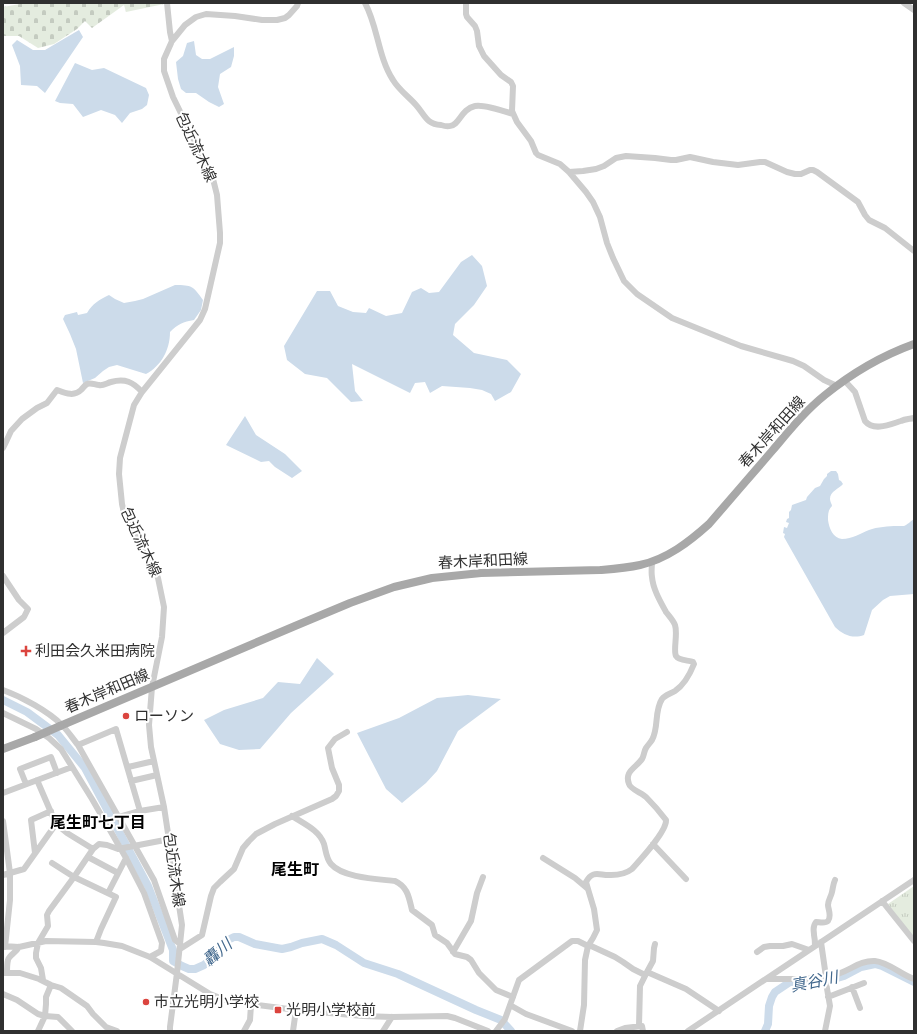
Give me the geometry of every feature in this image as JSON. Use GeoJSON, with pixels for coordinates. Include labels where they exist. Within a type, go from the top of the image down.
{"type":"FeatureCollection","features":[{"type":"Feature","properties":{"kind":"main road","name":"春木岸和田線"},"geometry":{"type":"LineString","coordinates":[[3,749],[35,737],[350,603],[394,588],[432,578],[481,573],[619,569],[640,565],[667,555],[695,537],[709,524],[792,427],[824,396],[844,380],[878,359],[914,344]]}},
{"type":"Feature","properties":{"kind":"street"},"geometry":{"type":"LineString","coordinates":[[167,3],[172,41]]}},
{"type":"Feature","properties":{"kind":"street","name":"包近流木線"},"geometry":{"type":"LineString","coordinates":[[170,1031],[182,925],[170,839],[151,747],[149,726],[152,687],[162,637],[164,607],[158,578],[148,555],[124,513],[118,474],[120,458],[134,405],[142,392],[200,320],[205,309],[220,243],[220,233],[217,195],[213,180],[173,97],[164,71],[164,59],[172,41],[185,25],[196,17],[206,14],[262,20],[277,20],[289,15],[298,3]]}},
{"type":"Feature","properties":{"kind":"street"},"geometry":{"type":"LineString","coordinates":[[365,3],[374,27],[380,50],[394,81],[430,123],[435,125],[453,126],[457,123],[464,111],[476,105],[482,105],[513,114]]}},
{"type":"Feature","properties":{"kind":"street"},"geometry":{"type":"LineString","coordinates":[[466,3],[467,17],[475,26],[479,46],[484,56],[501,75],[511,82],[513,86],[513,114],[531,141],[538,155],[560,164],[569,172],[593,202],[600,217],[607,243],[624,281],[637,294],[672,318],[741,346],[793,361],[804,366],[824,380],[837,386]]}},
{"type":"Feature","properties":{"kind":"street"},"geometry":{"type":"LineString","coordinates":[[904,3],[914,10]]}},
{"type":"Feature","properties":{"kind":"street"},"geometry":{"type":"LineString","coordinates":[[569,172],[596,169],[604,166],[616,158],[626,156],[671,160],[690,157],[738,165],[765,162],[795,174],[801,174],[813,170],[858,202],[869,220],[886,228],[914,251]]}},
{"type":"Feature","properties":{"kind":"street"},"geometry":{"type":"LineString","coordinates":[[844,380],[855,392],[865,421],[868,424],[882,427],[914,418]]}},
{"type":"Feature","properties":{"kind":"street"},"geometry":{"type":"LineString","coordinates":[[3,448],[11,431],[22,419],[47,403],[57,390],[71,395],[77,394],[87,384],[92,383],[98,386],[115,381],[122,381],[134,384],[142,392]]}},
{"type":"Feature","properties":{"kind":"street"},"geometry":{"type":"LineString","coordinates":[[580,1031],[584,1005],[585,960],[588,945],[594,938],[597,930],[594,909],[586,882],[596,873],[610,875],[628,872],[664,829],[666,820],[646,797],[630,787],[628,776],[632,768],[642,758],[646,748],[652,740],[658,707],[661,700],[674,692],[682,684],[694,664],[689,660],[681,659],[676,656],[675,625],[659,600],[654,587],[652,578],[652,561]]}},
{"type":"Feature","properties":{"kind":"street"},"geometry":{"type":"LineString","coordinates":[[3,576],[19,600],[28,609],[24,617],[3,633]]}},
{"type":"Feature","properties":{"kind":"street"},"geometry":{"type":"LineString","coordinates":[[3,690],[35,705],[61,726],[78,745],[154,880],[175,940],[180,948],[202,935],[214,888],[234,870],[244,848],[256,834],[336,796],[339,791],[339,785],[332,768],[328,748],[335,739],[347,732]]}},
{"type":"Feature","properties":{"kind":"street"},"geometry":{"type":"LineString","coordinates":[[3,713],[36,729],[49,738],[61,749],[72,767],[121,849],[144,893],[162,943],[161,950],[150,957]]}},
{"type":"Feature","properties":{"kind":"street"},"geometry":{"type":"LineString","coordinates":[[78,745],[116,729],[140,811]]}},
{"type":"Feature","properties":{"kind":"street"},"geometry":{"type":"LineString","coordinates":[[26,784],[20,769],[51,757],[57,773]]}},
{"type":"Feature","properties":{"kind":"street"},"geometry":{"type":"LineString","coordinates":[[128,768],[154,761]]}},
{"type":"Feature","properties":{"kind":"street"},"geometry":{"type":"LineString","coordinates":[[3,793],[72,767]]}},
{"type":"Feature","properties":{"kind":"street"},"geometry":{"type":"LineString","coordinates":[[131,781],[157,775]]}},
{"type":"Feature","properties":{"kind":"street"},"geometry":{"type":"LineString","coordinates":[[38,780],[56,824],[67,833],[93,849]]}},
{"type":"Feature","properties":{"kind":"street"},"geometry":{"type":"LineString","coordinates":[[119,817],[140,811],[164,807]]}},
{"type":"Feature","properties":{"kind":"street"},"geometry":{"type":"LineString","coordinates":[[35,854],[31,820],[51,811]]}},
{"type":"Feature","properties":{"kind":"street"},"geometry":{"type":"LineString","coordinates":[[292,816],[317,833],[324,844],[328,860],[331,865],[337,869],[354,876],[396,881],[404,886],[409,897],[412,910],[432,925],[436,935],[447,943],[455,954],[467,957],[471,960],[479,973],[496,990],[513,997]]}},
{"type":"Feature","properties":{"kind":"street"},"geometry":{"type":"LineString","coordinates":[[3,821],[6,874],[10,900],[4,947],[19,947],[46,941],[96,942],[122,946],[150,957],[177,971],[210,994],[228,1001],[251,1005],[363,1016],[447,1016],[488,1031]]}},
{"type":"Feature","properties":{"kind":"street"},"geometry":{"type":"LineString","coordinates":[[6,874],[24,869],[56,824]]}},
{"type":"Feature","properties":{"kind":"street"},"geometry":{"type":"LineString","coordinates":[[43,980],[41,968],[36,958],[38,943],[48,926],[47,915],[93,849],[100,844],[121,849],[170,839]]}},
{"type":"Feature","properties":{"kind":"street"},"geometry":{"type":"LineString","coordinates":[[653,844],[686,879]]}},
{"type":"Feature","properties":{"kind":"street"},"geometry":{"type":"LineString","coordinates":[[88,857],[118,873]]}},
{"type":"Feature","properties":{"kind":"street"},"geometry":{"type":"LineString","coordinates":[[108,893],[126,858]]}},
{"type":"Feature","properties":{"kind":"street"},"geometry":{"type":"LineString","coordinates":[[543,858],[575,878],[588,889]]}},
{"type":"Feature","properties":{"kind":"street"},"geometry":{"type":"LineString","coordinates":[[52,863],[74,877],[116,897],[96,942]]}},
{"type":"Feature","properties":{"kind":"street"},"geometry":{"type":"LineString","coordinates":[[453,952],[471,921],[477,893],[483,877]]}},
{"type":"Feature","properties":{"kind":"street"},"geometry":{"type":"LineString","coordinates":[[812,948],[814,924],[816,922],[826,922],[830,918],[828,904],[835,880]]}},
{"type":"Feature","properties":{"kind":"street"},"geometry":{"type":"LineString","coordinates":[[688,1031],[914,880]]}},
{"type":"Feature","properties":{"kind":"street"},"geometry":{"type":"LineString","coordinates":[[882,901],[914,941]]}},
{"type":"Feature","properties":{"kind":"street"},"geometry":{"type":"LineString","coordinates":[[496,1031],[505,1019],[519,980],[572,941],[588,945],[615,957],[633,969],[686,988],[719,1011]]}},
{"type":"Feature","properties":{"kind":"street"},"geometry":{"type":"LineString","coordinates":[[821,942],[830,1006],[825,1031]]}},
{"type":"Feature","properties":{"kind":"street"},"geometry":{"type":"LineString","coordinates":[[617,1031],[641,1028],[640,986],[654,961],[655,944]]}},
{"type":"Feature","properties":{"kind":"street"},"geometry":{"type":"LineString","coordinates":[[757,952],[764,947],[792,944],[812,948]]}},
{"type":"Feature","properties":{"kind":"street"},"geometry":{"type":"LineString","coordinates":[[19,947],[8,960],[5,973],[20,973],[62,988],[87,1006],[106,1027],[117,1031]]}},
{"type":"Feature","properties":{"kind":"street"},"geometry":{"type":"LineString","coordinates":[[766,979],[825,977],[836,975],[868,961],[876,961],[886,964],[914,979]]}},
{"type":"Feature","properties":{"kind":"street"},"geometry":{"type":"LineString","coordinates":[[828,997],[864,982]]}},
{"type":"Feature","properties":{"kind":"street"},"geometry":{"type":"LineString","coordinates":[[38,1031],[44,1016],[46,997],[51,985]]}},
{"type":"Feature","properties":{"kind":"street"},"geometry":{"type":"LineString","coordinates":[[852,987],[860,1008]]}},
{"type":"Feature","properties":{"kind":"street"},"geometry":{"type":"LineString","coordinates":[[3,994],[17,1000],[33,1012],[44,1016],[58,1017],[72,1031]]}},
{"type":"Feature","properties":{"kind":"street"},"geometry":{"type":"LineString","coordinates":[[244,1031],[250,1020],[251,1005]]}},
{"type":"Feature","properties":{"kind":"street"},"geometry":{"type":"LineString","coordinates":[[510,1005],[526,1014],[572,1031]]}},
{"type":"Feature","properties":{"kind":"street"},"geometry":{"type":"LineString","coordinates":[[293,1031],[296,1010]]}},
{"type":"Feature","properties":{"kind":"street"},"geometry":{"type":"LineString","coordinates":[[383,1031],[392,1017]]}},
{"type":"Feature","properties":{"kind":"green space"},"geometry":{"type":"Polygon","coordinates":[[[20,3],[164,4],[126,12],[124,5],[92,28],[85,21],[77,29],[54,44],[38,48],[19,36],[3,36],[3,7],[20,3]]]}},
{"type":"Feature","properties":{"kind":"green space"},"geometry":{"type":"Polygon","coordinates":[[[914,886],[914,938],[888,907],[888,904],[914,886]]]}},
{"type":"Feature","properties":{"kind":"water"},"geometry":{"type":"Polygon","coordinates":[[[79,30],[83,37],[45,93],[37,86],[21,85],[20,66],[12,45],[17,40],[33,50],[45,50],[79,30]]]}},
{"type":"Feature","properties":{"kind":"water"},"geometry":{"type":"Polygon","coordinates":[[[194,41],[196,55],[202,59],[210,59],[234,47],[234,56],[231,67],[220,74],[218,87],[224,104],[219,107],[196,93],[186,93],[181,89],[176,62],[183,56],[187,43],[194,41]]]}},
{"type":"Feature","properties":{"kind":"water"},"geometry":{"type":"Polygon","coordinates":[[[75,63],[92,70],[104,68],[146,88],[149,95],[147,105],[142,109],[130,113],[122,123],[115,115],[101,110],[83,117],[73,104],[55,101],[75,63]]]}},
{"type":"Feature","properties":{"kind":"water"},"geometry":{"type":"Polygon","coordinates":[[[472,255],[482,266],[487,286],[474,305],[455,324],[453,335],[474,353],[507,360],[521,374],[511,392],[495,401],[491,394],[482,390],[470,388],[442,386],[430,393],[425,382],[415,383],[410,393],[352,364],[355,391],[363,401],[351,402],[327,378],[305,374],[287,360],[284,346],[317,291],[330,291],[338,306],[353,312],[366,313],[369,308],[386,316],[402,313],[412,292],[421,288],[429,293],[439,292],[461,262],[472,255]]]}},
{"type":"Feature","properties":{"kind":"water"},"geometry":{"type":"Polygon","coordinates":[[[175,285],[192,287],[203,300],[201,310],[194,320],[181,324],[170,332],[170,339],[164,357],[156,367],[146,374],[117,365],[109,367],[95,378],[83,383],[76,349],[63,319],[65,315],[77,312],[78,315],[87,313],[96,302],[109,295],[124,303],[143,299],[175,285]]]}},
{"type":"Feature","properties":{"kind":"water"},"geometry":{"type":"Polygon","coordinates":[[[245,416],[256,435],[285,454],[302,471],[292,478],[275,467],[269,461],[261,462],[226,445],[245,416]]]}},
{"type":"Feature","properties":{"kind":"water"},"geometry":{"type":"Polygon","coordinates":[[[831,471],[836,471],[839,480],[843,484],[830,496],[832,506],[828,512],[828,520],[830,529],[836,537],[846,539],[876,528],[904,526],[914,519],[914,594],[890,596],[883,600],[872,610],[864,635],[856,637],[848,636],[835,627],[784,537],[785,534],[783,533],[784,527],[787,528],[789,523],[786,522],[789,518],[789,512],[792,505],[806,500],[815,488],[820,486],[827,474],[831,471]]]}},
{"type":"Feature","properties":{"kind":"water"},"geometry":{"type":"Polygon","coordinates":[[[317,658],[334,674],[291,713],[260,749],[239,750],[220,744],[204,720],[224,710],[263,698],[278,682],[300,684],[317,658]]]}},
{"type":"Feature","properties":{"kind":"water"},"geometry":{"type":"Polygon","coordinates":[[[468,695],[501,699],[458,731],[437,771],[426,783],[402,803],[386,789],[357,733],[399,718],[437,698],[468,695]]]}},
{"type":"Feature","properties":{"kind":"waterway","name":"轟川"},"geometry":{"type":"LineString","coordinates":[[3,700],[27,712],[58,735],[85,768],[148,886],[173,950],[173,961],[189,969],[195,969],[204,965],[228,940],[234,937],[239,937],[255,944],[282,949],[322,939],[336,945],[364,963],[398,974],[501,1020],[511,1031]]}},
{"type":"Feature","properties":{"kind":"waterway","name":"真谷川"},"geometry":{"type":"LineString","coordinates":[[765,1031],[768,1024],[769,1006],[772,997],[775,992],[790,982],[834,979],[844,976],[861,967],[875,964],[914,982]]}},
{"type":"Feature","properties":{"kind":"place","name":"利田会久米田病院"},"geometry":{"type":"Point","coordinates":[26,651]}},
{"type":"Feature","properties":{"kind":"place","name":"ローソン"},"geometry":{"type":"Point","coordinates":[126,716]}},
{"type":"Feature","properties":{"kind":"place","name":"市立光明小学校"},"geometry":{"type":"Point","coordinates":[146,1002]}},
{"type":"Feature","properties":{"kind":"place","name":"光明小学校前"},"geometry":{"type":"Point","coordinates":[278,1010]}},
{"type":"Feature","properties":{"kind":"district","name":"尾生町七丁目"},"geometry":{"type":"Point","coordinates":[98,822]}},
{"type":"Feature","properties":{"kind":"district","name":"尾生町"},"geometry":{"type":"Point","coordinates":[295,869]}}]}
